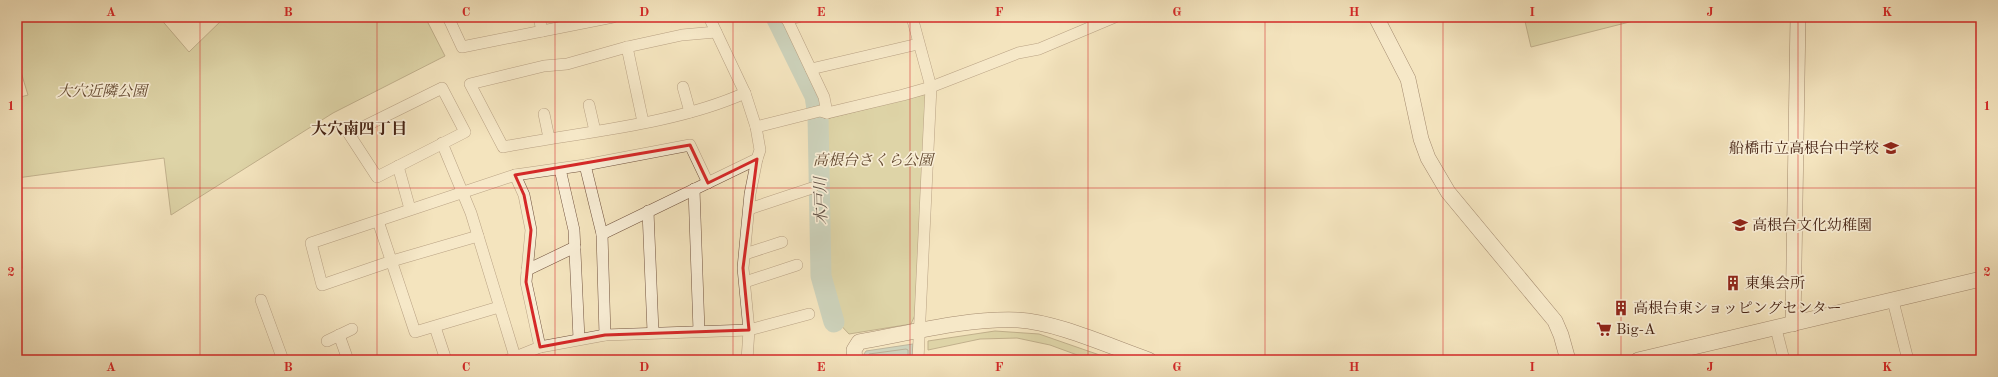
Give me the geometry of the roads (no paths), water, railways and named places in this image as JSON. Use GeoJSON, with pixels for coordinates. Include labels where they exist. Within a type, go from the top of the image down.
{"type":"FeatureCollection","features":[{"type":"Feature","properties":{"kind":"street"},"geometry":{"type":"LineString","coordinates":[[448,17],[462,47],[613,17]]}},
{"type":"Feature","properties":{"kind":"street"},"geometry":{"type":"LineString","coordinates":[[539,17],[542,31]]}},
{"type":"Feature","properties":{"kind":"street"},"geometry":{"type":"LineString","coordinates":[[709,17],[745,92],[756,127],[760,150],[757,159],[749,209],[743,268],[749,330],[746,360]]}},
{"type":"Feature","properties":{"kind":"street"},"geometry":{"type":"LineString","coordinates":[[798,17],[786,18],[824,97],[821,112]]}},
{"type":"Feature","properties":{"kind":"street"},"geometry":{"type":"LineString","coordinates":[[912,17],[918,44],[931,87],[918,360]]}},
{"type":"Feature","properties":{"kind":"street"},"geometry":{"type":"LineString","coordinates":[[756,127],[903,95],[931,87],[1018,52],[1040,49],[1089,22],[1116,17]]}},
{"type":"Feature","properties":{"kind":"street"},"geometry":{"type":"LineString","coordinates":[[1376,17],[1408,79],[1421,139],[1438,177],[1448,192],[1555,320],[1568,360]]}},
{"type":"Feature","properties":{"kind":"street"},"geometry":{"type":"LineString","coordinates":[[1793,324],[1798,17]]}},
{"type":"Feature","properties":{"kind":"street"},"geometry":{"type":"LineString","coordinates":[[716,32],[682,36],[627,47],[567,64],[544,66],[470,84],[503,147],[690,112],[722,103],[745,92]]}},
{"type":"Feature","properties":{"kind":"street"},"geometry":{"type":"LineString","coordinates":[[811,69],[918,44]]}},
{"type":"Feature","properties":{"kind":"street"},"geometry":{"type":"LineString","coordinates":[[627,47],[643,122]]}},
{"type":"Feature","properties":{"kind":"street"},"geometry":{"type":"LineString","coordinates":[[683,87],[690,112]]}},
{"type":"Feature","properties":{"kind":"street"},"geometry":{"type":"LineString","coordinates":[[442,88],[465,132],[398,166],[377,177],[349,134],[442,88]]}},
{"type":"Feature","properties":{"kind":"street"},"geometry":{"type":"LineString","coordinates":[[589,105],[595,131]]}},
{"type":"Feature","properties":{"kind":"street"},"geometry":{"type":"LineString","coordinates":[[544,114],[549,138]]}},
{"type":"Feature","properties":{"kind":"street"},"geometry":{"type":"LineString","coordinates":[[442,144],[463,192],[478,236],[513,359],[540,347],[605,335],[653,332],[749,330],[809,314]]}},
{"type":"Feature","properties":{"kind":"street"},"geometry":{"type":"LineString","coordinates":[[478,236],[392,261],[322,285],[311,242],[515,175],[585,165],[690,145],[708,183]]}},
{"type":"Feature","properties":{"kind":"street"},"geometry":{"type":"LineString","coordinates":[[602,234],[757,159]]}},
{"type":"Feature","properties":{"kind":"street"},"geometry":{"type":"LineString","coordinates":[[585,165],[602,234],[605,335]]}},
{"type":"Feature","properties":{"kind":"street"},"geometry":{"type":"LineString","coordinates":[[398,166],[410,209]]}},
{"type":"Feature","properties":{"kind":"street"},"geometry":{"type":"LineString","coordinates":[[560,169],[574,230],[576,246],[579,339]]}},
{"type":"Feature","properties":{"kind":"street"},"geometry":{"type":"LineString","coordinates":[[515,175],[524,195],[531,230],[526,282],[540,347]]}},
{"type":"Feature","properties":{"kind":"street"},"geometry":{"type":"LineString","coordinates":[[749,209],[812,188]]}},
{"type":"Feature","properties":{"kind":"street"},"geometry":{"type":"LineString","coordinates":[[694,189],[699,331]]}},
{"type":"Feature","properties":{"kind":"street"},"geometry":{"type":"LineString","coordinates":[[648,211],[653,332]]}},
{"type":"Feature","properties":{"kind":"street"},"geometry":{"type":"LineString","coordinates":[[378,221],[415,332],[499,307]]}},
{"type":"Feature","properties":{"kind":"street"},"geometry":{"type":"LineString","coordinates":[[745,254],[782,242]]}},
{"type":"Feature","properties":{"kind":"street"},"geometry":{"type":"LineString","coordinates":[[527,270],[576,246]]}},
{"type":"Feature","properties":{"kind":"street"},"geometry":{"type":"LineString","coordinates":[[17,254],[17,266]]}},
{"type":"Feature","properties":{"kind":"street"},"geometry":{"type":"LineString","coordinates":[[744,282],[798,265]]}},
{"type":"Feature","properties":{"kind":"street"},"geometry":{"type":"LineString","coordinates":[[1638,360],[1776,329],[1981,279]]}},
{"type":"Feature","properties":{"kind":"street"},"geometry":{"type":"LineString","coordinates":[[261,300],[283,360]]}},
{"type":"Feature","properties":{"kind":"street"},"geometry":{"type":"LineString","coordinates":[[1894,301],[1908,360]]}},
{"type":"Feature","properties":{"kind":"street"},"geometry":{"type":"LineString","coordinates":[[854,360],[854,350],[859,342],[977,322],[1019,320],[1058,328],[1149,360]]}},
{"type":"Feature","properties":{"kind":"street"},"geometry":{"type":"LineString","coordinates":[[435,327],[446,360]]}},
{"type":"Feature","properties":{"kind":"street"},"geometry":{"type":"LineString","coordinates":[[327,341],[352,329]]}},
{"type":"Feature","properties":{"kind":"street"},"geometry":{"type":"LineString","coordinates":[[1776,329],[1784,360]]}},
{"type":"Feature","properties":{"kind":"street"},"geometry":{"type":"LineString","coordinates":[[339,335],[348,360]]}},
{"type":"Feature","properties":{"kind":"water"},"geometry":{"type":"Polygon","coordinates":[[[913,344],[912,360],[864,360],[864,354],[866,351],[913,344]]]}},
{"type":"Feature","properties":{"kind":"waterway","name":"木戸川"},"geometry":{"type":"LineString","coordinates":[[776,17],[815,96],[818,116],[821,276],[834,322]]}},
{"type":"Feature","properties":{"kind":"place","name":"船橋市立高根台中学校"},"geometry":{"type":"Point","coordinates":[1891,148]}},
{"type":"Feature","properties":{"kind":"place","name":"高根台文化幼稚園"},"geometry":{"type":"Point","coordinates":[1740,225]}},
{"type":"Feature","properties":{"kind":"place","name":"東集会所"},"geometry":{"type":"Point","coordinates":[1733,283]}},
{"type":"Feature","properties":{"kind":"place","name":"高根台東ショッピングセンター"},"geometry":{"type":"Point","coordinates":[1621,308]}},
{"type":"Feature","properties":{"kind":"place","name":"Big-A"},"geometry":{"type":"Point","coordinates":[1604,329]}},
{"type":"Feature","properties":{"kind":"district","name":"大穴南四丁目"},"geometry":{"type":"Point","coordinates":[359,128]}},
{"type":"Feature","properties":{"kind":"park label","name":"大穴近隣公園"},"geometry":{"type":"Point","coordinates":[102,91]}},
{"type":"Feature","properties":{"kind":"park label","name":"高根台さくら公園"},"geometry":{"type":"Point","coordinates":[873,160]}}]}
